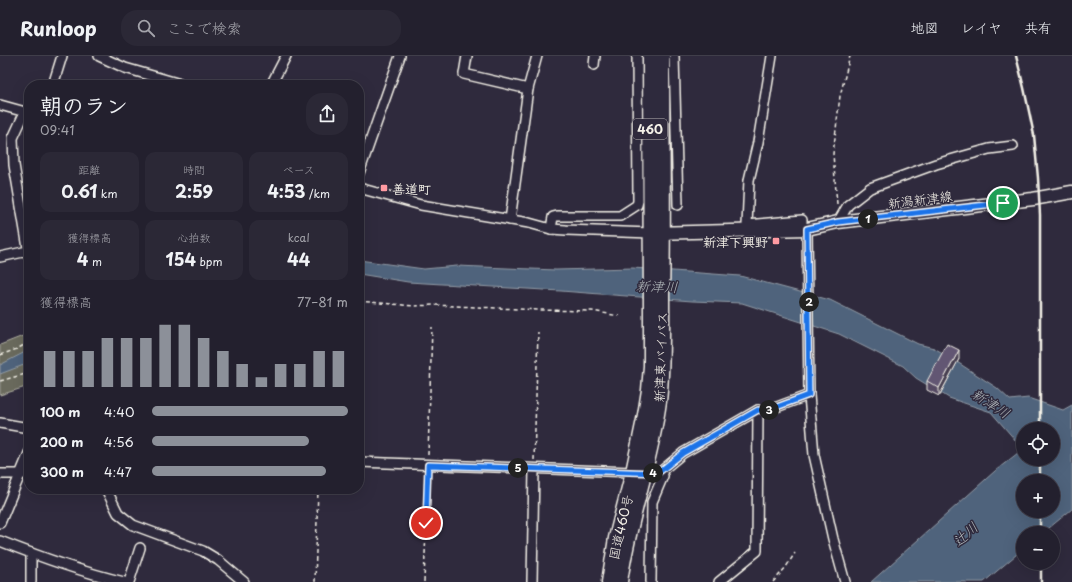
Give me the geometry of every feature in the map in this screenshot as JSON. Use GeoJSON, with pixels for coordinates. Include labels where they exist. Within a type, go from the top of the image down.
{"type":"FeatureCollection","features":[{"type":"Feature","properties":{"kind":"highway","name":"460"},"geometry":{"type":"LineString","coordinates":[[650,56],[657,201]]}},
{"type":"Feature","properties":{"kind":"highway","name":"460"},"geometry":{"type":"LineString","coordinates":[[657,233],[662,56]]}},
{"type":"Feature","properties":{"kind":"highway","name":"国道460号"},"geometry":{"type":"LineString","coordinates":[[609,582],[616,538],[646,472],[645,415],[657,315],[657,233]]}},
{"type":"Feature","properties":{"kind":"highway","name":"460"},"geometry":{"type":"LineString","coordinates":[[620,582],[622,566],[646,472]]}},
{"type":"Feature","properties":{"kind":"main road","name":"新潟新津線"},"geometry":{"type":"LineString","coordinates":[[657,233],[805,229],[838,222],[1033,200],[1072,192]]}},
{"type":"Feature","properties":{"kind":"street"},"geometry":{"type":"LineString","coordinates":[[55,80],[62,56]]}},
{"type":"Feature","properties":{"kind":"street"},"geometry":{"type":"LineString","coordinates":[[99,56],[125,68],[167,80]]}},
{"type":"Feature","properties":{"kind":"street"},"geometry":{"type":"LineString","coordinates":[[274,80],[286,56]]}},
{"type":"Feature","properties":{"kind":"street"},"geometry":{"type":"LineString","coordinates":[[364,159],[400,56]]}},
{"type":"Feature","properties":{"kind":"street"},"geometry":{"type":"LineString","coordinates":[[467,56],[464,74],[528,89]]}},
{"type":"Feature","properties":{"kind":"street"},"geometry":{"type":"LineString","coordinates":[[510,220],[528,89],[537,56]]}},
{"type":"Feature","properties":{"kind":"street"},"geometry":{"type":"LineString","coordinates":[[551,229],[553,217],[620,216],[636,205],[638,201],[637,56]]}},
{"type":"Feature","properties":{"kind":"street"},"geometry":{"type":"LineString","coordinates":[[674,56],[678,205]]}},
{"type":"Feature","properties":{"kind":"street"},"geometry":{"type":"LineString","coordinates":[[772,56],[758,142],[749,180],[747,226],[802,220],[805,229],[809,286],[809,395],[814,455],[833,539],[845,582]]}},
{"type":"Feature","properties":{"kind":"street"},"geometry":{"type":"LineString","coordinates":[[0,105],[24,110]]}},
{"type":"Feature","properties":{"kind":"street"},"geometry":{"type":"LineString","coordinates":[[24,118],[13,138],[14,165],[24,224]]}},
{"type":"Feature","properties":{"kind":"street"},"geometry":{"type":"LineString","coordinates":[[838,222],[848,204],[870,188],[936,164],[989,149],[1013,146]]}},
{"type":"Feature","properties":{"kind":"street"},"geometry":{"type":"LineString","coordinates":[[364,189],[421,205],[510,220],[551,229],[657,233]]}},
{"type":"Feature","properties":{"kind":"street"},"geometry":{"type":"LineString","coordinates":[[0,257],[24,254]]}},
{"type":"Feature","properties":{"kind":"street"},"geometry":{"type":"LineString","coordinates":[[646,472],[683,453],[758,410],[766,411],[809,395]]}},
{"type":"Feature","properties":{"kind":"street"},"geometry":{"type":"LineString","coordinates":[[719,582],[757,551],[758,410]]}},
{"type":"Feature","properties":{"kind":"street"},"geometry":{"type":"LineString","coordinates":[[0,423],[24,427]]}},
{"type":"Feature","properties":{"kind":"street"},"geometry":{"type":"LineString","coordinates":[[364,462],[646,472],[663,476],[652,502],[651,582]]}},
{"type":"Feature","properties":{"kind":"street"},"geometry":{"type":"LineString","coordinates":[[532,582],[534,468]]}},
{"type":"Feature","properties":{"kind":"street"},"geometry":{"type":"LineString","coordinates":[[0,474],[24,474]]}},
{"type":"Feature","properties":{"kind":"street"},"geometry":{"type":"LineString","coordinates":[[0,523],[24,476]]}},
{"type":"Feature","properties":{"kind":"street"},"geometry":{"type":"LineString","coordinates":[[108,494],[118,513],[133,525],[203,551],[218,560],[244,582]]}},
{"type":"Feature","properties":{"kind":"street"},"geometry":{"type":"LineString","coordinates":[[0,542],[106,580],[124,582]]}},
{"type":"Feature","properties":{"kind":"street"},"geometry":{"type":"LineString","coordinates":[[129,582],[140,548]]}},
{"type":"Feature","properties":{"kind":"street"},"geometry":{"type":"LineString","coordinates":[[30,553],[31,582]]}},
{"type":"Feature","properties":{"kind":"path"},"geometry":{"type":"LineString","coordinates":[[838,222],[833,154],[840,96],[850,56]]}},
{"type":"Feature","properties":{"kind":"path"},"geometry":{"type":"LineString","coordinates":[[364,301],[414,306],[434,305],[592,311],[619,316]]}},
{"type":"Feature","properties":{"kind":"path"},"geometry":{"type":"LineString","coordinates":[[424,582],[432,327]]}},
{"type":"Feature","properties":{"kind":"path"},"geometry":{"type":"LineString","coordinates":[[534,468],[538,332]]}},
{"type":"Feature","properties":{"kind":"path"},"geometry":{"type":"LineString","coordinates":[[0,355],[17,350],[24,345]]}},
{"type":"Feature","properties":{"kind":"path"},"geometry":{"type":"LineString","coordinates":[[0,381],[24,374]]}},
{"type":"Feature","properties":{"kind":"path"},"geometry":{"type":"LineString","coordinates":[[315,582],[318,494]]}},
{"type":"Feature","properties":{"kind":"path"},"geometry":{"type":"LineString","coordinates":[[773,582],[786,567],[795,553]]}},
{"type":"Feature","properties":{"kind":"green space"},"geometry":{"type":"Polygon","coordinates":[[[23,336],[24,388],[0,395],[0,345],[23,336]]]}},
{"type":"Feature","properties":{"kind":"water","name":"新津川"},"geometry":{"type":"Polygon","coordinates":[[[364,261],[424,269],[457,266],[556,270],[633,268],[740,276],[830,300],[918,344],[934,348],[946,355],[929,386],[916,378],[903,366],[839,334],[742,303],[408,282],[364,275],[364,261]]]}},
{"type":"Feature","properties":{"kind":"water"},"geometry":{"type":"Polygon","coordinates":[[[24,353],[24,365],[0,374],[0,365],[24,353]]]}},
{"type":"Feature","properties":{"kind":"water"},"geometry":{"type":"Polygon","coordinates":[[[957,362],[997,388],[1010,400],[1028,398],[1063,410],[1072,405],[1072,509],[1051,526],[1016,526],[1016,555],[984,582],[871,582],[995,471],[1016,454],[1016,466],[1060,466],[1060,422],[1016,422],[1016,441],[991,412],[949,398],[941,393],[957,362]]]}},
{"type":"Feature","properties":{"kind":"building"},"geometry":{"type":"Polygon","coordinates":[[[947,344],[959,350],[939,388],[927,381],[947,344]]]}},
{"type":"Feature","properties":{"kind":"railway"},"geometry":{"type":"LineString","coordinates":[[1016,56],[1034,135],[1038,178],[1040,215],[1040,422]]}},
{"type":"Feature","properties":{"kind":"railway"},"geometry":{"type":"LineString","coordinates":[[1040,466],[1040,474]]}},
{"type":"Feature","properties":{"kind":"railway"},"geometry":{"type":"LineString","coordinates":[[1040,518],[1040,526]]}},
{"type":"Feature","properties":{"kind":"railway"},"geometry":{"type":"LineString","coordinates":[[1041,570],[1041,582]]}},
{"type":"Feature","properties":{"kind":"place","name":"善道町"},"geometry":{"type":"Point","coordinates":[384,188]}},
{"type":"Feature","properties":{"kind":"place","name":"新津下興野"},"geometry":{"type":"Point","coordinates":[776,241]}},
{"type":"Feature","properties":{"kind":"route"},"geometry":{"type":"LineString","coordinates":[[426,523],[428,465],[658,473],[683,453],[758,410],[766,411],[809,395],[810,370],[807,229],[838,222],[1003,203]]}},
{"type":"Feature","properties":{"kind":"water label","name":"辻川"},"geometry":{"type":"Point","coordinates":[965,534]}}]}
